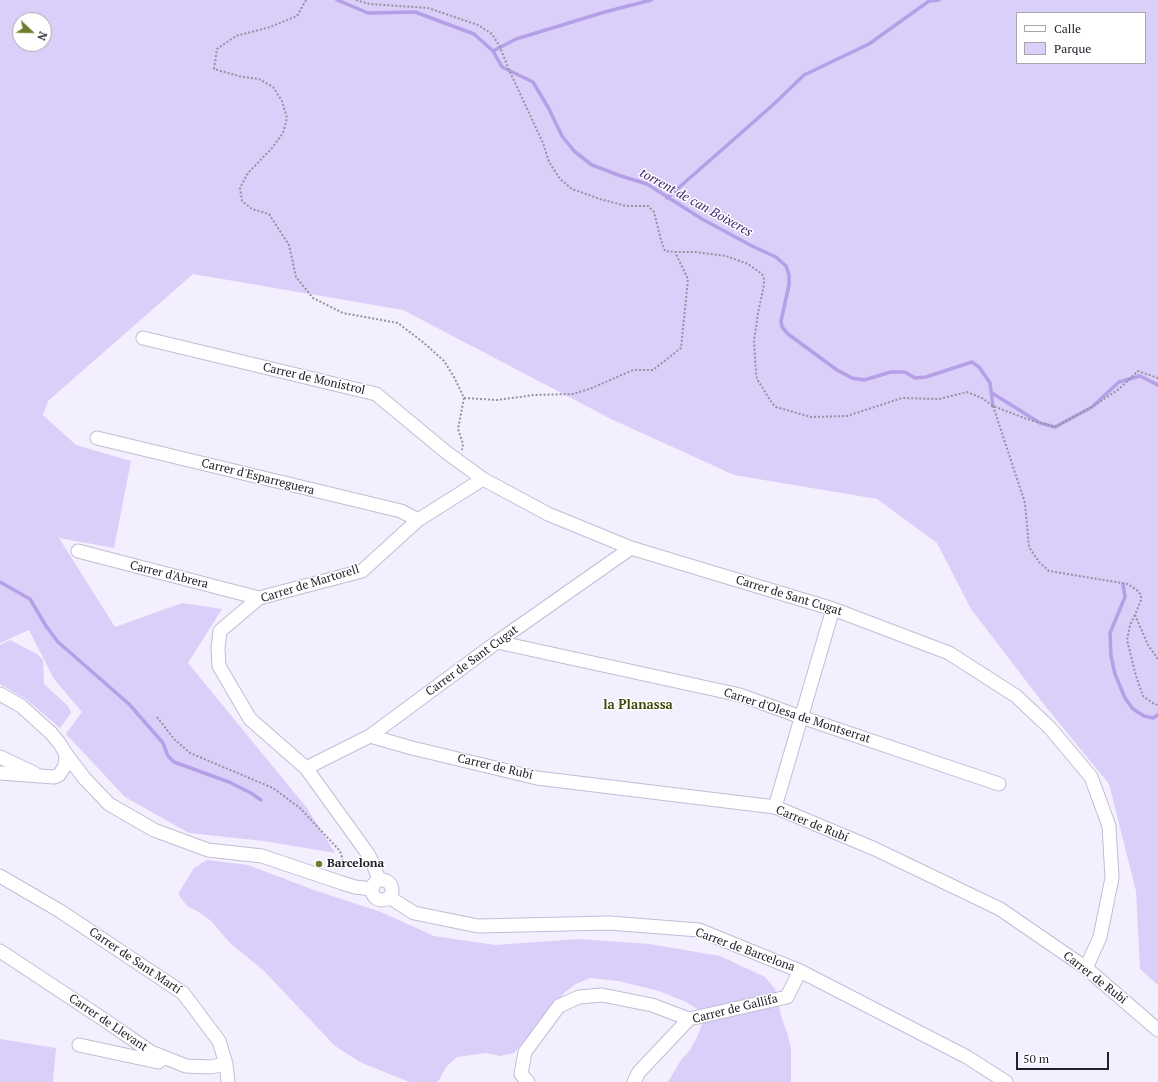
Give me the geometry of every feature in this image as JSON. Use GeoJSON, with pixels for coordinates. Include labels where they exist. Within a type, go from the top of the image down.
{"type":"FeatureCollection","features":[{"type":"Feature","properties":{"kind":"street","name":"Carrer de Monistrol"},"geometry":{"type":"LineString","coordinates":[[143,338],[376,394],[460,463],[483,479]]}},
{"type":"Feature","properties":{"kind":"street","name":"Carrer d'Esparreguera"},"geometry":{"type":"LineString","coordinates":[[97,438],[400,511],[418,520]]}},
{"type":"Feature","properties":{"kind":"street","name":"Carrer de Martorell"},"geometry":{"type":"LineString","coordinates":[[306,768],[250,719],[219,666],[218,648],[220,631],[259,598],[362,571],[418,520],[483,479]]}},
{"type":"Feature","properties":{"kind":"street"},"geometry":{"type":"LineString","coordinates":[[483,479],[548,514],[631,548]]}},
{"type":"Feature","properties":{"kind":"street","name":"Carrer de Sant Cugat"},"geometry":{"type":"LineString","coordinates":[[306,768],[370,736],[497,642],[631,548],[833,609],[949,653],[1016,696],[1050,728],[1091,777],[1109,826],[1112,878],[1100,937],[1086,968]]}},
{"type":"Feature","properties":{"kind":"street","name":"Carrer d'Abrera"},"geometry":{"type":"LineString","coordinates":[[78,551],[259,598]]}},
{"type":"Feature","properties":{"kind":"street"},"geometry":{"type":"LineString","coordinates":[[775,807],[833,609]]}},
{"type":"Feature","properties":{"kind":"street","name":"Carrer d'Olesa de Montserrat"},"geometry":{"type":"LineString","coordinates":[[497,642],[740,695],[998,784]]}},
{"type":"Feature","properties":{"kind":"street"},"geometry":{"type":"LineString","coordinates":[[0,694],[21,706],[60,744],[85,779],[109,804],[154,830],[208,850],[262,856],[355,887],[375,885],[374,866],[368,854],[306,768]]}},
{"type":"Feature","properties":{"kind":"street","name":"Carrer de Rubí"},"geometry":{"type":"LineString","coordinates":[[370,736],[412,748],[537,778],[775,807],[875,849],[1000,909],[1086,968],[1158,1030]]}},
{"type":"Feature","properties":{"kind":"street"},"geometry":{"type":"LineString","coordinates":[[59,775],[64,766],[66,754]]}},
{"type":"Feature","properties":{"kind":"street"},"geometry":{"type":"LineString","coordinates":[[0,757],[42,777]]}},
{"type":"Feature","properties":{"kind":"street"},"geometry":{"type":"LineString","coordinates":[[0,773],[42,777],[54,777],[59,775],[85,779]]}},
{"type":"Feature","properties":{"kind":"street","name":"Carrer de Sant Martí"},"geometry":{"type":"LineString","coordinates":[[0,876],[60,911],[183,993],[219,1041],[226,1064],[228,1082]]}},
{"type":"Feature","properties":{"kind":"street","name":"Carrer de Barcelona"},"geometry":{"type":"LineString","coordinates":[[375,885],[386,881],[390,884],[392,890],[389,897],[414,913],[478,926],[609,923],[699,930],[800,971],[967,1057],[1006,1082]]}},
{"type":"Feature","properties":{"kind":"street","name":"Carrer de Llevant"},"geometry":{"type":"LineString","coordinates":[[0,951],[151,1052],[186,1066],[210,1068],[226,1064]]}},
{"type":"Feature","properties":{"kind":"street","name":"Carrer de Gallifa"},"geometry":{"type":"LineString","coordinates":[[634,1082],[639,1072],[689,1019],[787,997],[800,971]]}},
{"type":"Feature","properties":{"kind":"street"},"geometry":{"type":"LineString","coordinates":[[528,1082],[521,1074],[526,1052],[559,1006],[579,997],[602,995],[652,1005],[689,1019]]}},
{"type":"Feature","properties":{"kind":"street"},"geometry":{"type":"LineString","coordinates":[[79,1046],[158,1062],[164,1057]]}},
{"type":"Feature","properties":{"kind":"path"},"geometry":{"type":"LineString","coordinates":[[306,0],[297,16],[270,27],[236,36],[217,49],[214,69],[259,79],[273,87],[282,101],[286,118],[283,133],[272,148],[248,173],[240,188],[242,201],[252,208],[269,214],[289,245],[296,277],[313,298],[343,313],[398,324],[424,343],[444,361],[464,398],[458,429],[463,444],[460,463]]}},
{"type":"Feature","properties":{"kind":"path"},"geometry":{"type":"LineString","coordinates":[[356,0],[370,4],[428,8],[478,25],[492,34],[500,47],[549,162],[560,179],[572,189],[600,200],[626,206],[648,206],[654,212],[661,240],[666,251],[696,252],[726,256],[748,264],[762,274],[764,284],[754,341],[756,373],[776,407],[811,417],[847,416],[902,398],[939,399],[967,392],[982,398],[993,406],[1027,419],[1055,427],[1092,407],[1119,389],[1138,371],[1158,378]]}},
{"type":"Feature","properties":{"kind":"path"},"geometry":{"type":"LineString","coordinates":[[464,398],[497,400],[534,395],[573,394],[592,388],[633,370],[653,370],[681,348],[688,279],[675,252]]}},
{"type":"Feature","properties":{"kind":"path"},"geometry":{"type":"LineString","coordinates":[[993,406],[1025,503],[1029,547],[1039,562],[1049,571],[1128,584],[1141,595],[1140,605],[1130,625],[1127,640],[1136,676],[1143,696],[1154,704],[1158,705]]}},
{"type":"Feature","properties":{"kind":"path"},"geometry":{"type":"LineString","coordinates":[[1134,615],[1148,645],[1158,659]]}},
{"type":"Feature","properties":{"kind":"path"},"geometry":{"type":"LineString","coordinates":[[157,717],[174,739],[190,753],[273,788],[300,808],[340,851],[344,864],[342,883]]}},
{"type":"Feature","properties":{"kind":"green space"},"geometry":{"type":"Polygon","coordinates":[[[0,0],[1158,0],[1158,985],[1140,969],[1136,891],[1109,784],[1046,707],[971,609],[937,543],[877,499],[734,475],[611,419],[403,310],[193,274],[48,401],[43,415],[76,445],[131,461],[114,548],[59,538],[115,627],[182,603],[222,609],[188,663],[307,808],[335,853],[264,841],[189,833],[125,797],[66,734],[82,712],[54,679],[29,630],[0,643],[0,0]]]}},
{"type":"Feature","properties":{"kind":"green space"},"geometry":{"type":"Polygon","coordinates":[[[10,640],[37,654],[43,660],[44,684],[68,706],[71,713],[60,728],[27,700],[0,684],[0,645],[10,640]]]}},
{"type":"Feature","properties":{"kind":"green space"},"geometry":{"type":"Polygon","coordinates":[[[207,860],[248,865],[314,890],[381,912],[434,936],[495,945],[579,939],[649,944],[720,956],[765,977],[775,989],[782,1019],[791,1047],[791,1082],[668,1082],[697,1037],[702,1024],[699,1010],[686,1002],[659,991],[618,981],[590,978],[576,984],[564,993],[514,1053],[500,1056],[486,1053],[457,1057],[446,1067],[439,1080],[436,1082],[410,1082],[360,1062],[335,1046],[264,971],[230,943],[211,921],[199,912],[187,906],[178,894],[194,868],[207,860]]]}},
{"type":"Feature","properties":{"kind":"green space"},"geometry":{"type":"Polygon","coordinates":[[[0,1039],[56,1048],[53,1082],[0,1082],[0,1039]]]}},
{"type":"Feature","properties":{"kind":"waterway","name":"torrent de can Boixeres"},"geometry":{"type":"LineString","coordinates":[[337,0],[368,13],[415,12],[474,34],[493,51],[502,67],[533,82],[549,109],[562,136],[574,151],[592,165],[647,184],[702,219],[776,257],[786,266],[789,275],[789,285],[781,321],[782,327],[788,334],[837,370],[852,378],[864,380],[891,372],[905,372],[915,378],[926,377],[972,362],[979,367],[990,383],[993,406]]}},
{"type":"Feature","properties":{"kind":"waterway"},"geometry":{"type":"LineString","coordinates":[[493,51],[516,39],[605,12],[651,0]]}},
{"type":"Feature","properties":{"kind":"waterway"},"geometry":{"type":"LineString","coordinates":[[667,198],[774,104],[804,75],[869,44],[929,1],[939,0]]}},
{"type":"Feature","properties":{"kind":"waterway"},"geometry":{"type":"LineString","coordinates":[[992,393],[1040,423],[1055,427],[1092,407],[1119,382],[1140,376],[1158,385]]}},
{"type":"Feature","properties":{"kind":"waterway"},"geometry":{"type":"LineString","coordinates":[[0,582],[30,599],[46,626],[58,642],[129,704],[163,743],[168,756],[174,762],[229,782],[261,800]]}},
{"type":"Feature","properties":{"kind":"waterway","name":"torrent de can Boixeres"},"geometry":{"type":"LineString","coordinates":[[1123,584],[1125,597],[1110,633],[1111,656],[1115,674],[1125,698],[1133,709],[1144,716],[1153,718],[1158,715]]}},
{"type":"Feature","properties":{"kind":"place","name":"Barcelona"},"geometry":{"type":"Point","coordinates":[319,864]}},
{"type":"Feature","properties":{"kind":"district","name":"la Planassa"},"geometry":{"type":"Point","coordinates":[638,705]}}]}
